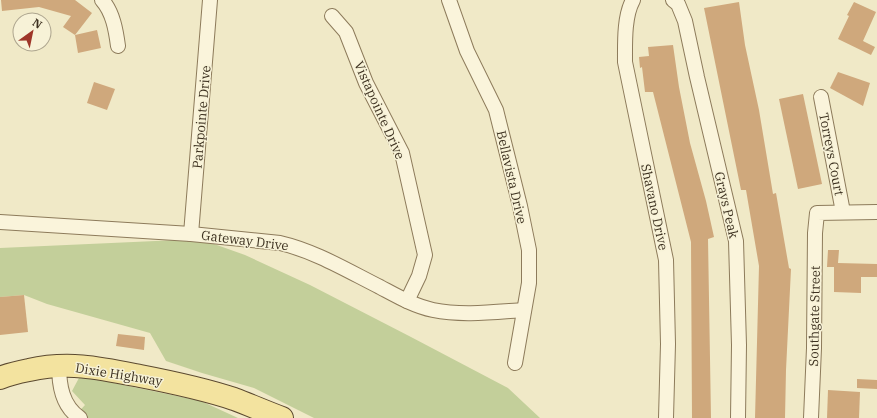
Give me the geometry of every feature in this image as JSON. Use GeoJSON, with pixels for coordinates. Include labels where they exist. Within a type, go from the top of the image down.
{"type":"FeatureCollection","features":[{"type":"Feature","properties":{"kind":"main road","name":"Dixie Highway"},"geometry":{"type":"LineString","coordinates":[[0,378],[16,372],[48,366],[60,365],[98,367],[169,382],[215,394],[233,399],[282,418]]}},
{"type":"Feature","properties":{"kind":"street"},"geometry":{"type":"LineString","coordinates":[[102,0],[107,5],[116,31],[118,46]]}},
{"type":"Feature","properties":{"kind":"street","name":"Parkpointe Drive"},"geometry":{"type":"LineString","coordinates":[[191,234],[210,0]]}},
{"type":"Feature","properties":{"kind":"street","name":"Bellavista Drive"},"geometry":{"type":"LineString","coordinates":[[449,0],[467,51],[496,110],[529,250],[528,283],[516,363]]}},
{"type":"Feature","properties":{"kind":"street","name":"Shavano Drive"},"geometry":{"type":"LineString","coordinates":[[633,0],[630,5],[626,32],[625,62],[666,260],[668,344],[666,418]]}},
{"type":"Feature","properties":{"kind":"street","name":"Grays Peak"},"geometry":{"type":"LineString","coordinates":[[672,0],[678,4],[686,21],[697,77],[736,241],[739,345],[738,418]]}},
{"type":"Feature","properties":{"kind":"street","name":"Vistapointe Drive"},"geometry":{"type":"LineString","coordinates":[[332,16],[346,32],[366,83],[402,153],[425,255],[419,276],[407,301]]}},
{"type":"Feature","properties":{"kind":"street","name":"Torreys Court"},"geometry":{"type":"LineString","coordinates":[[821,96],[843,212]]}},
{"type":"Feature","properties":{"kind":"street"},"geometry":{"type":"LineString","coordinates":[[843,212],[877,212]]}},
{"type":"Feature","properties":{"kind":"street","name":"Southgate Street"},"geometry":{"type":"LineString","coordinates":[[811,418],[814,348],[815,233],[817,213],[843,212]]}},
{"type":"Feature","properties":{"kind":"street","name":"Gateway Drive"},"geometry":{"type":"LineString","coordinates":[[0,222],[263,240],[294,246],[407,301],[433,310],[474,313],[524,310]]}},
{"type":"Feature","properties":{"kind":"street"},"geometry":{"type":"LineString","coordinates":[[60,365],[59,382],[65,401],[70,410],[80,418]]}},
{"type":"Feature","properties":{"kind":"green space"},"geometry":{"type":"Polygon","coordinates":[[[200,239],[245,255],[310,285],[508,388],[540,418],[314,418],[254,388],[166,361],[150,333],[47,304],[24,295],[0,297],[0,248],[200,239]]]}},
{"type":"Feature","properties":{"kind":"green space"},"geometry":{"type":"Polygon","coordinates":[[[80,376],[201,401],[238,418],[73,418],[85,405],[72,391],[80,376]]]}},
{"type":"Feature","properties":{"kind":"building"},"geometry":{"type":"Polygon","coordinates":[[[1,0],[75,0],[92,13],[75,35],[63,27],[71,16],[39,7],[2,11],[1,0]]]}},
{"type":"Feature","properties":{"kind":"building"},"geometry":{"type":"Polygon","coordinates":[[[739,2],[745,45],[759,110],[773,194],[776,193],[789,268],[791,269],[785,418],[755,418],[759,266],[746,190],[741,190],[704,8],[739,2]]]}},
{"type":"Feature","properties":{"kind":"building"},"geometry":{"type":"Polygon","coordinates":[[[854,2],[876,12],[863,41],[875,47],[871,55],[838,39],[849,16],[847,15],[854,2]]]}},
{"type":"Feature","properties":{"kind":"building"},"geometry":{"type":"Polygon","coordinates":[[[97,30],[101,48],[78,53],[75,35],[97,30]]]}},
{"type":"Feature","properties":{"kind":"building"},"geometry":{"type":"Polygon","coordinates":[[[673,45],[679,87],[690,143],[714,237],[708,239],[711,418],[692,418],[691,242],[653,92],[645,92],[642,67],[640,68],[639,57],[649,56],[648,47],[673,45]]]}},
{"type":"Feature","properties":{"kind":"building"},"geometry":{"type":"Polygon","coordinates":[[[838,72],[870,83],[863,106],[830,88],[838,72]]]}},
{"type":"Feature","properties":{"kind":"building"},"geometry":{"type":"Polygon","coordinates":[[[94,82],[115,89],[107,110],[87,103],[94,82]]]}},
{"type":"Feature","properties":{"kind":"building"},"geometry":{"type":"Polygon","coordinates":[[[803,94],[822,184],[798,189],[779,99],[803,94]]]}},
{"type":"Feature","properties":{"kind":"building"},"geometry":{"type":"Polygon","coordinates":[[[828,250],[839,250],[838,263],[877,264],[877,277],[861,277],[861,293],[834,292],[834,267],[827,267],[828,250]]]}},
{"type":"Feature","properties":{"kind":"building"},"geometry":{"type":"Polygon","coordinates":[[[24,295],[28,332],[0,335],[0,297],[24,295]]]}},
{"type":"Feature","properties":{"kind":"building"},"geometry":{"type":"Polygon","coordinates":[[[118,334],[145,337],[144,350],[116,346],[118,334]]]}},
{"type":"Feature","properties":{"kind":"building"},"geometry":{"type":"Polygon","coordinates":[[[857,379],[877,380],[877,389],[857,388],[857,379]]]}},
{"type":"Feature","properties":{"kind":"building"},"geometry":{"type":"Polygon","coordinates":[[[828,390],[860,392],[859,418],[827,418],[828,390]]]}}]}
